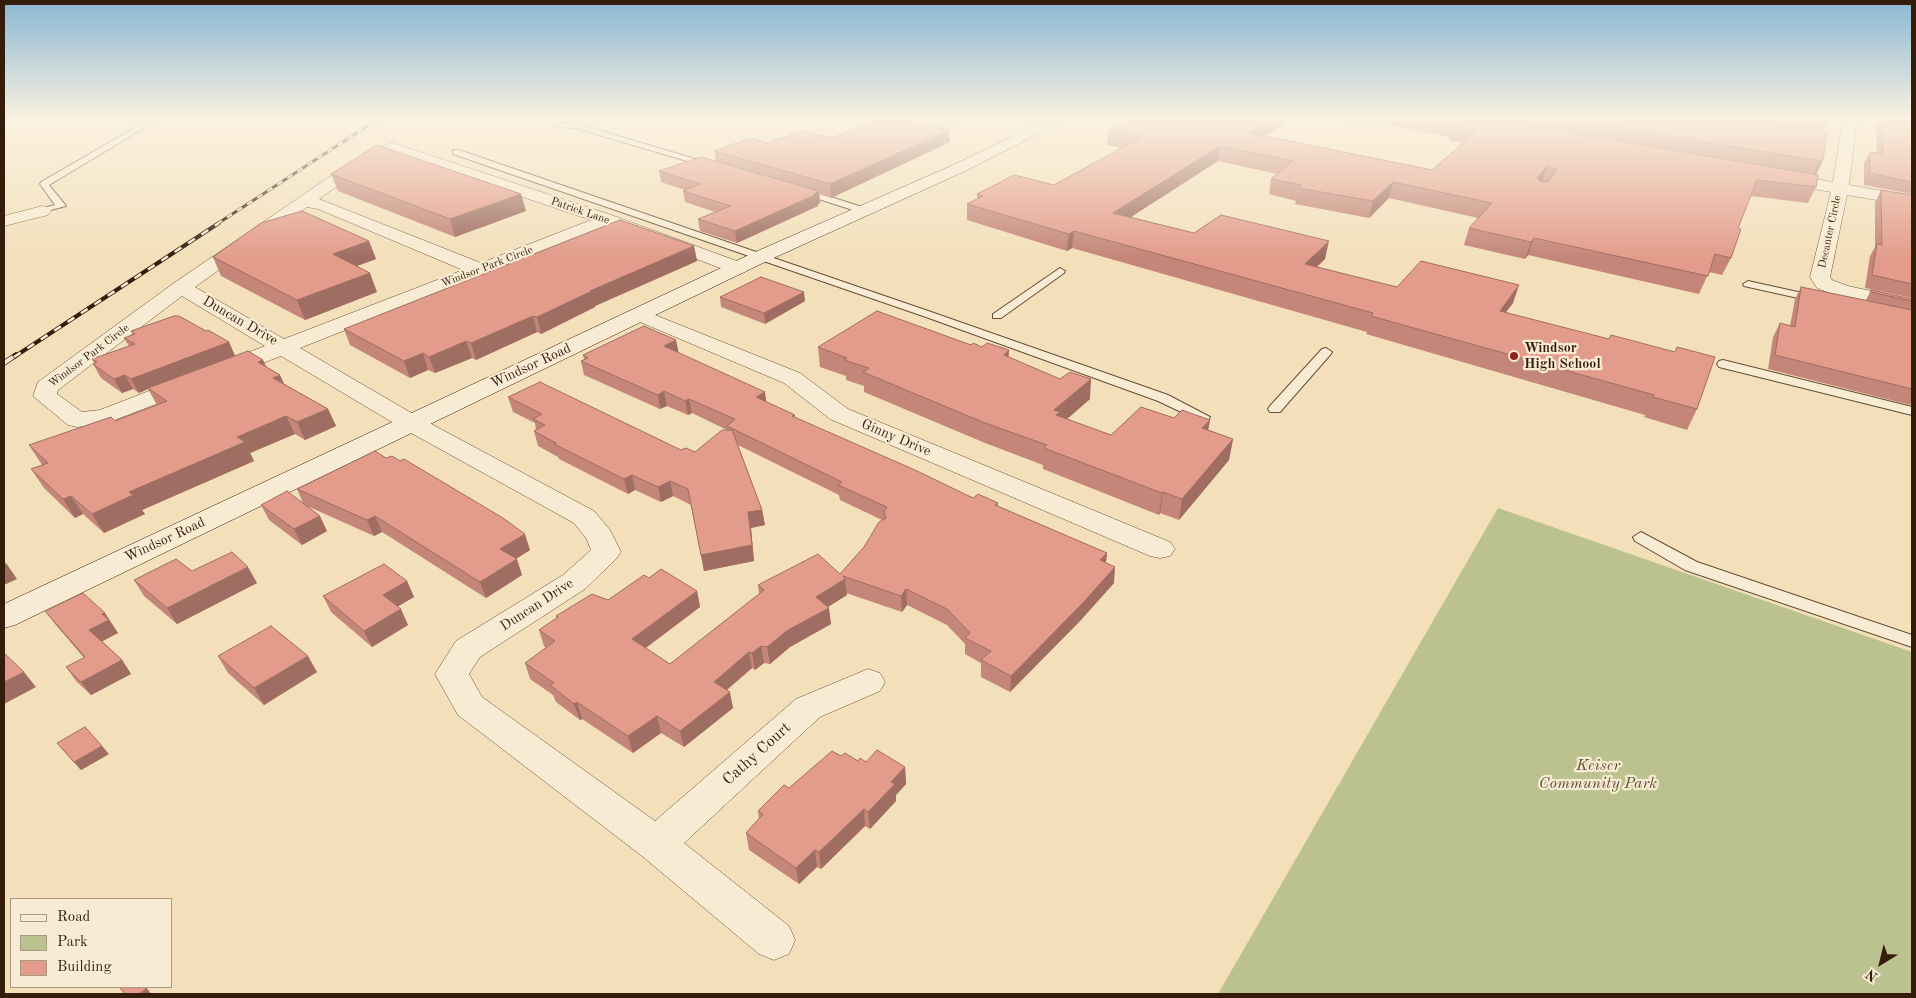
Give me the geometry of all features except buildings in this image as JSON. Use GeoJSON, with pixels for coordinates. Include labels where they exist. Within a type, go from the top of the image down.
{"type":"FeatureCollection","features":[{"type":"Feature","properties":{"kind":"street","name":"Windsor Park Circle"},"geometry":{"type":"LineString","coordinates":[[356,166],[181,287],[46,388],[45,396],[77,420],[104,417],[608,220]]}},
{"type":"Feature","properties":{"kind":"street","name":"Patrick Lane"},"geometry":{"type":"LineString","coordinates":[[445,166],[608,220],[749,262]]}},
{"type":"Feature","properties":{"kind":"street","name":"Windsor Road"},"geometry":{"type":"LineString","coordinates":[[4,617],[749,262],[961,166]]}},
{"type":"Feature","properties":{"kind":"street","name":"Decanter Circle"},"geometry":{"type":"LineString","coordinates":[[1840,166],[1840,188],[1820,277],[1824,284],[1842,291],[1912,306]]}},
{"type":"Feature","properties":{"kind":"street"},"geometry":{"type":"LineString","coordinates":[[1763,175],[1912,201]]}},
{"type":"Feature","properties":{"kind":"street"},"geometry":{"type":"LineString","coordinates":[[305,202],[322,205],[481,270]]}},
{"type":"Feature","properties":{"kind":"street"},"geometry":{"type":"LineString","coordinates":[[4,221],[42,211]]}},
{"type":"Feature","properties":{"kind":"street","name":"Duncan Drive"},"geometry":{"type":"LineString","coordinates":[[181,287],[412,423],[584,517],[600,536],[606,552],[574,582],[468,649],[452,674],[470,706],[656,844],[774,940]]}},
{"type":"Feature","properties":{"kind":"street","name":"Ginny Drive"},"geometry":{"type":"LineString","coordinates":[[640,315],[792,378],[839,414],[1160,549]]}},
{"type":"Feature","properties":{"kind":"street","name":"Cathy Court"},"geometry":{"type":"LineString","coordinates":[[656,844],[808,708],[868,682]]}},
{"type":"Feature","properties":{"kind":"lane"},"geometry":{"type":"LineString","coordinates":[[42,211],[61,206],[44,184],[75,166]]}},
{"type":"Feature","properties":{"kind":"lane"},"geometry":{"type":"LineString","coordinates":[[492,166],[749,262],[1163,398],[1203,417]]}},
{"type":"Feature","properties":{"kind":"lane"},"geometry":{"type":"LineString","coordinates":[[714,166],[722,168]]}},
{"type":"Feature","properties":{"kind":"lane"},"geometry":{"type":"LineString","coordinates":[[787,186],[866,210]]}},
{"type":"Feature","properties":{"kind":"lane"},"geometry":{"type":"LineString","coordinates":[[997,316],[1060,272]]}},
{"type":"Feature","properties":{"kind":"lane"},"geometry":{"type":"LineString","coordinates":[[1748,284],[1825,302]]}},
{"type":"Feature","properties":{"kind":"lane"},"geometry":{"type":"LineString","coordinates":[[1275,409],[1326,352]]}},
{"type":"Feature","properties":{"kind":"lane"},"geometry":{"type":"LineString","coordinates":[[1723,364],[1912,411]]}},
{"type":"Feature","properties":{"kind":"lane"},"geometry":{"type":"LineString","coordinates":[[1641,537],[1691,566],[1912,641]]}},
{"type":"Feature","properties":{"kind":"green space","name":"Keiser Community Park"},"geometry":{"type":"Polygon","coordinates":[[[1498,508],[1912,652],[1912,994],[1218,994],[1498,508]]]}},
{"type":"Feature","properties":{"kind":"railway"},"geometry":{"type":"LineString","coordinates":[[217,224],[307,166]]}},
{"type":"Feature","properties":{"kind":"railway"},"geometry":{"type":"LineString","coordinates":[[14,357],[219,223]]}},
{"type":"Feature","properties":{"kind":"railway"},"geometry":{"type":"LineString","coordinates":[[4,363],[16,355]]}},
{"type":"Feature","properties":{"kind":"place","name":"Windsor High School"},"geometry":{"type":"Point","coordinates":[1514,356]}}]}
